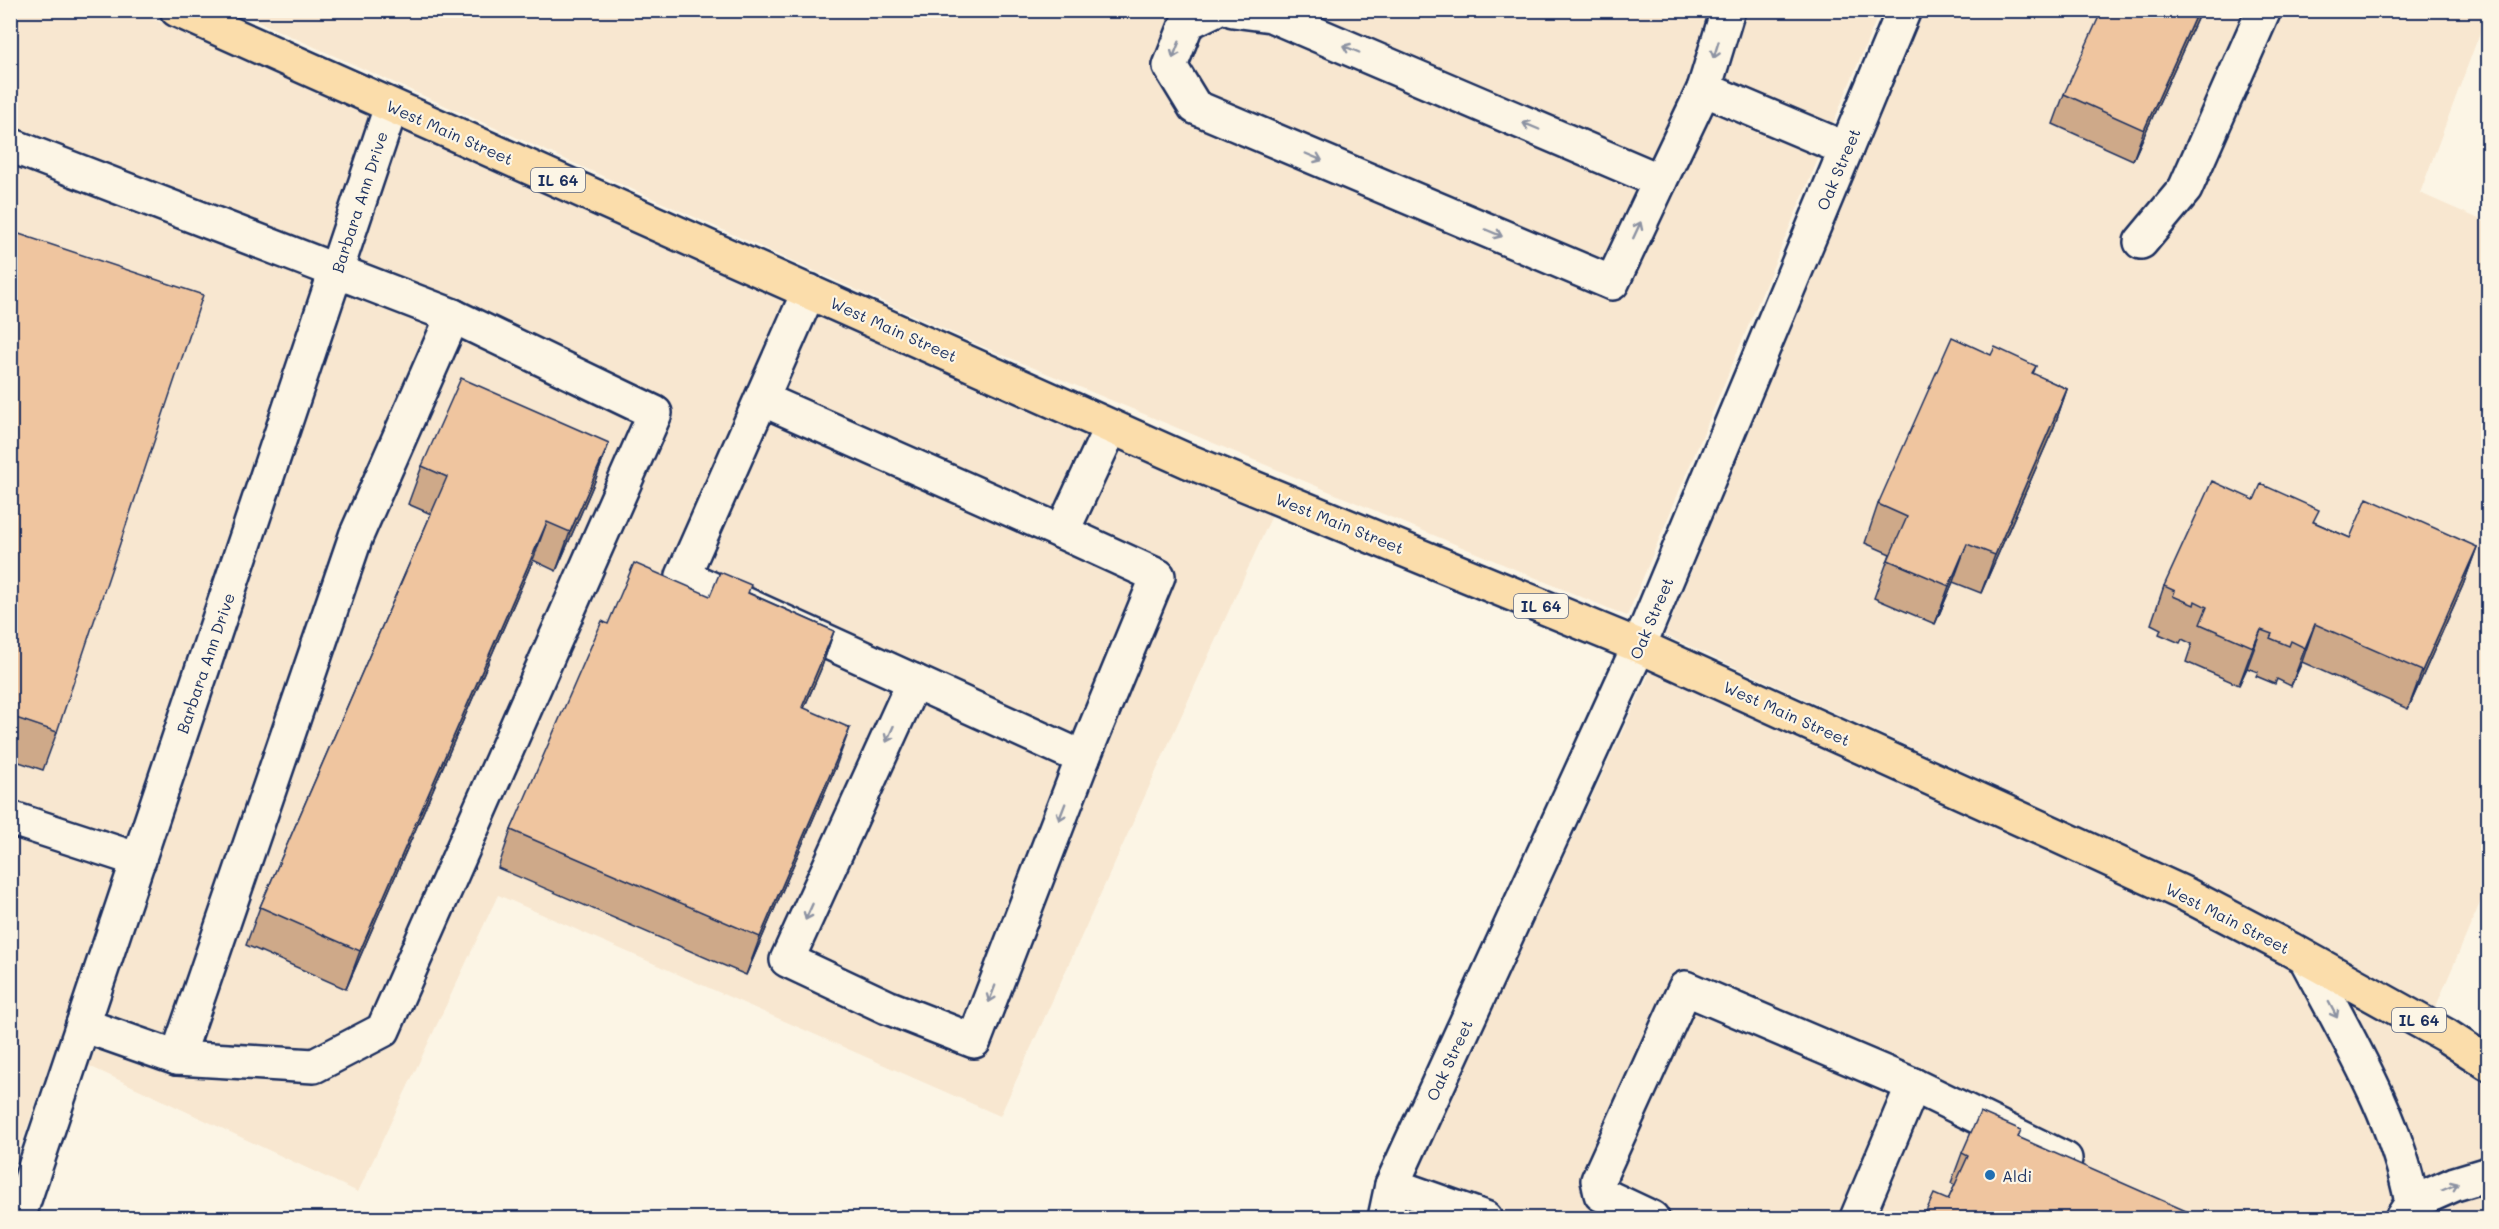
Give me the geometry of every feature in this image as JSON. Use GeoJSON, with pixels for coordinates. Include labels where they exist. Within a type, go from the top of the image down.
{"type":"FeatureCollection","features":[{"type":"Feature","properties":{"kind":"main road","name":"West Main Street"},"geometry":{"type":"LineString","coordinates":[[177,10],[1188,461],[1639,646],[2187,895],[2445,1035],[2488,1063]]}},
{"type":"Feature","properties":{"kind":"street"},"geometry":{"type":"LineString","coordinates":[[1214,10],[1187,23],[1170,66],[1195,107],[1612,283],[1704,89],[1728,10]]}},
{"type":"Feature","properties":{"kind":"street"},"geometry":{"type":"LineString","coordinates":[[1233,10],[1271,15],[1660,181]]}},
{"type":"Feature","properties":{"kind":"street","name":"Oak Street"},"geometry":{"type":"LineString","coordinates":[[1385,1218],[1392,1185],[1639,646],[1904,10]]}},
{"type":"Feature","properties":{"kind":"street"},"geometry":{"type":"LineString","coordinates":[[2142,242],[2185,189],[2264,10]]}},
{"type":"Feature","properties":{"kind":"street"},"geometry":{"type":"LineString","coordinates":[[1704,89],[1846,149]]}},
{"type":"Feature","properties":{"kind":"street","name":"Barbara Ann Drive"},"geometry":{"type":"LineString","coordinates":[[17,1212],[139,860],[391,106]]}},
{"type":"Feature","properties":{"kind":"street"},"geometry":{"type":"LineString","coordinates":[[10,145],[453,316],[655,413],[383,1030],[314,1066],[177,1058],[83,1025]]}},
{"type":"Feature","properties":{"kind":"street"},"geometry":{"type":"LineString","coordinates":[[809,291],[683,576],[1083,758]]}},
{"type":"Feature","properties":{"kind":"street"},"geometry":{"type":"LineString","coordinates":[[177,1058],[356,536],[453,316]]}},
{"type":"Feature","properties":{"kind":"street"},"geometry":{"type":"LineString","coordinates":[[762,399],[1158,576],[1083,758],[974,1041],[887,1007],[787,960],[914,681]]}},
{"type":"Feature","properties":{"kind":"street"},"geometry":{"type":"LineString","coordinates":[[1062,532],[1111,427]]}},
{"type":"Feature","properties":{"kind":"street"},"geometry":{"type":"LineString","coordinates":[[10,818],[139,860]]}},
{"type":"Feature","properties":{"kind":"street"},"geometry":{"type":"LineString","coordinates":[[2306,959],[2361,1063],[2393,1134],[2407,1174],[2407,1211],[2455,1184],[2488,1174]]}},
{"type":"Feature","properties":{"kind":"street"},"geometry":{"type":"LineString","coordinates":[[1652,1218],[1614,1203],[1601,1194],[1598,1180],[1685,988],[1913,1085],[2091,1172]]}},
{"type":"Feature","properties":{"kind":"street"},"geometry":{"type":"LineString","coordinates":[[1857,1218],[1913,1085]]}},
{"type":"Feature","properties":{"kind":"street"},"geometry":{"type":"LineString","coordinates":[[1392,1185],[1485,1218]]}},
{"type":"Feature","properties":{"kind":"shaded area"},"geometry":{"type":"Polygon","coordinates":[[[11,11],[135,11],[1274,511],[1000,1116],[498,895],[358,1192],[55,1050],[11,1173],[11,11]]]}},
{"type":"Feature","properties":{"kind":"shaded area"},"geometry":{"type":"Polygon","coordinates":[[[234,11],[1880,11],[1627,616],[984,347],[234,11]]]}},
{"type":"Feature","properties":{"kind":"shaded area"},"geometry":{"type":"Polygon","coordinates":[[[1921,11],[2488,11],[2420,193],[2488,223],[2488,884],[2434,1011],[2045,809],[1665,635],[1921,11]]]}},
{"type":"Feature","properties":{"kind":"shaded area"},"geometry":{"type":"Polygon","coordinates":[[[1652,668],[2216,926],[2473,1073],[2488,1085],[2488,1218],[1406,1218],[1416,1173],[1652,668]]]}},
{"type":"Feature","properties":{"kind":"building"},"geometry":{"type":"Polygon","coordinates":[[[2102,10],[2198,10],[2144,130],[2064,94],[2102,10]]]}},
{"type":"Feature","properties":{"kind":"building"},"geometry":{"type":"Polygon","coordinates":[[[10,231],[203,295],[57,732],[10,716],[10,231]]]}},
{"type":"Feature","properties":{"kind":"building"},"geometry":{"type":"Polygon","coordinates":[[[1952,337],[1991,355],[1995,347],[2036,366],[2032,373],[2067,389],[1995,555],[1967,544],[1949,586],[1888,560],[1907,517],[1878,504],[1952,337]]]}},
{"type":"Feature","properties":{"kind":"building"},"geometry":{"type":"Polygon","coordinates":[[[461,378],[609,443],[570,532],[547,522],[360,951],[260,907],[447,477],[422,466],[461,378]]]}},
{"type":"Feature","properties":{"kind":"building"},"geometry":{"type":"Polygon","coordinates":[[[2212,481],[2254,500],[2261,484],[2319,510],[2313,522],[2350,538],[2367,498],[2477,547],[2422,671],[2315,624],[2305,648],[2291,641],[2289,646],[2270,638],[2272,634],[2261,630],[2253,647],[2200,624],[2207,607],[2195,601],[2194,605],[2173,596],[2175,591],[2164,586],[2212,481]]]}},
{"type":"Feature","properties":{"kind":"building"},"geometry":{"type":"Polygon","coordinates":[[[634,563],[710,596],[720,572],[751,585],[748,593],[834,631],[802,707],[850,728],[760,937],[511,830],[602,621],[608,624],[634,563]]]}},
{"type":"Feature","properties":{"kind":"building"},"geometry":{"type":"Polygon","coordinates":[[[1980,1112],[2021,1130],[2018,1137],[2202,1218],[1923,1218],[1934,1194],[1948,1200],[1968,1156],[1962,1153],[1980,1112]]]}},
{"type":"Feature","properties":{"kind":"place","name":"Aldi"},"geometry":{"type":"Point","coordinates":[1990,1175]}}]}
